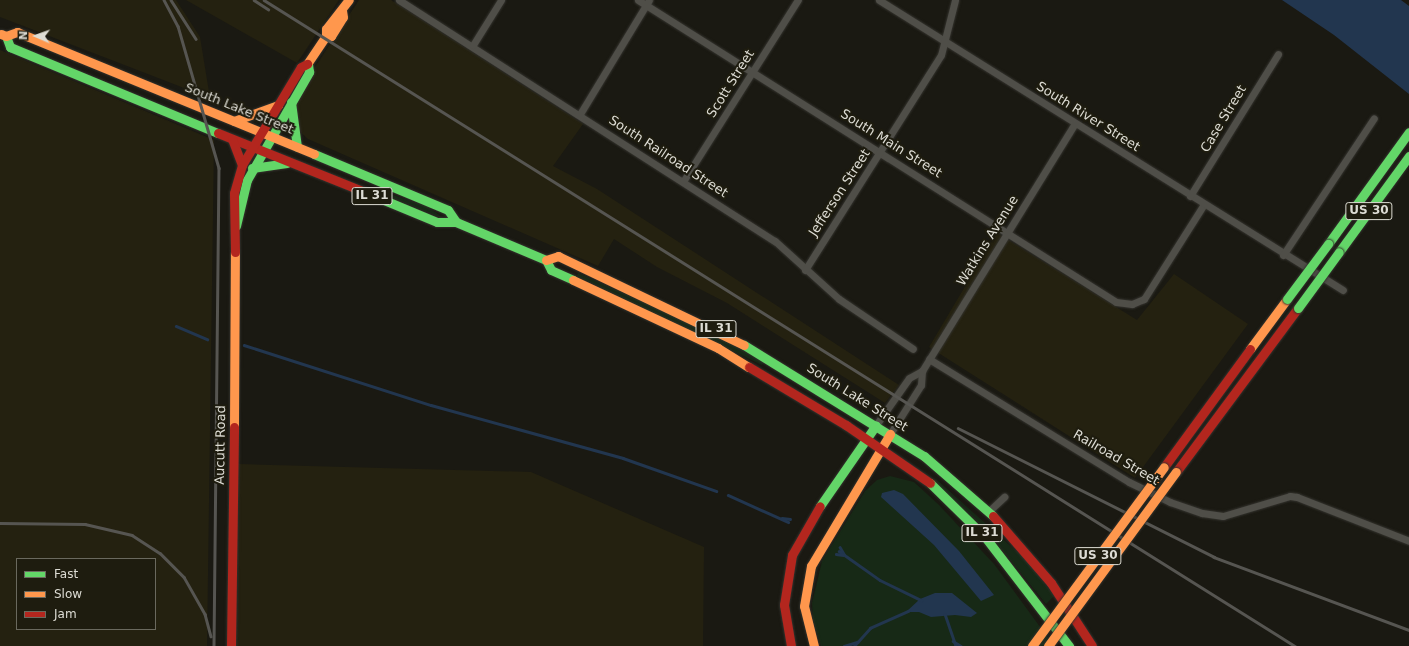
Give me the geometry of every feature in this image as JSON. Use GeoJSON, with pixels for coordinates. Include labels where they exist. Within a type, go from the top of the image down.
{"type":"FeatureCollection","features":[{"type":"Feature","properties":{"kind":"main road"},"geometry":{"type":"LineString","coordinates":[[236,226],[233,205],[242,165],[301,67],[308,64],[326,36],[331,36],[343,17],[342,10],[349,0]]}},
{"type":"Feature","properties":{"kind":"main road","name":"South Lake Street"},"geometry":{"type":"LineString","coordinates":[[456,222],[448,210],[262,132],[17,32],[3,35],[10,47],[232,139],[437,222],[456,222],[546,260],[551,270],[718,348],[866,438],[928,482],[980,531],[1033,595],[1069,646]]}},
{"type":"Feature","properties":{"kind":"main road"},"geometry":{"type":"LineString","coordinates":[[236,226],[252,168],[309,72],[308,64]]}},
{"type":"Feature","properties":{"kind":"main road"},"geometry":{"type":"LineString","coordinates":[[291,102],[297,147]]}},
{"type":"Feature","properties":{"kind":"main road"},"geometry":{"type":"LineString","coordinates":[[234,121],[278,105]]}},
{"type":"Feature","properties":{"kind":"main road","name":"US 30"},"geometry":{"type":"LineString","coordinates":[[1032,646],[1409,132]]}},
{"type":"Feature","properties":{"kind":"main road"},"geometry":{"type":"LineString","coordinates":[[232,139],[242,165]]}},
{"type":"Feature","properties":{"kind":"main road","name":"US 30"},"geometry":{"type":"LineString","coordinates":[[1048,646],[1409,156]]}},
{"type":"Feature","properties":{"kind":"main road"},"geometry":{"type":"LineString","coordinates":[[252,168],[290,162]]}},
{"type":"Feature","properties":{"kind":"main road","name":"Aucutt Road"},"geometry":{"type":"LineString","coordinates":[[231,646],[236,226]]}},
{"type":"Feature","properties":{"kind":"main road","name":"South Lake Street"},"geometry":{"type":"LineString","coordinates":[[546,260],[558,256],[704,323],[766,356],[890,434],[945,472],[989,512],[1043,572],[1092,646]]}},
{"type":"Feature","properties":{"kind":"main road"},"geometry":{"type":"LineString","coordinates":[[791,646],[784,605],[792,555],[831,487],[876,425]]}},
{"type":"Feature","properties":{"kind":"main road"},"geometry":{"type":"LineString","coordinates":[[814,646],[806,625],[804,606],[811,566],[890,434]]}},
{"type":"Feature","properties":{"kind":"street","name":"South Railroad Street"},"geometry":{"type":"LineString","coordinates":[[399,0],[473,45],[684,180],[775,241],[804,270],[839,299],[913,349]]}},
{"type":"Feature","properties":{"kind":"street"},"geometry":{"type":"LineString","coordinates":[[473,45],[501,0]]}},
{"type":"Feature","properties":{"kind":"street","name":"South Main Street"},"geometry":{"type":"LineString","coordinates":[[638,0],[647,2],[880,152],[1008,231],[1116,302],[1132,304],[1144,299],[1204,204]]}},
{"type":"Feature","properties":{"kind":"street","name":"Scott Street"},"geometry":{"type":"LineString","coordinates":[[684,180],[798,0]]}},
{"type":"Feature","properties":{"kind":"street","name":"South River Street"},"geometry":{"type":"LineString","coordinates":[[879,0],[1283,255],[1343,290]]}},
{"type":"Feature","properties":{"kind":"street","name":"Jefferson Street"},"geometry":{"type":"LineString","coordinates":[[804,270],[941,55],[955,0]]}},
{"type":"Feature","properties":{"kind":"street"},"geometry":{"type":"LineString","coordinates":[[580,114],[647,2]]}},
{"type":"Feature","properties":{"kind":"street","name":"Case Street"},"geometry":{"type":"LineString","coordinates":[[1190,196],[1278,54]]}},
{"type":"Feature","properties":{"kind":"street"},"geometry":{"type":"LineString","coordinates":[[1283,255],[1374,118]]}},
{"type":"Feature","properties":{"kind":"street","name":"Watkins Avenue"},"geometry":{"type":"LineString","coordinates":[[890,434],[920,385],[922,371],[929,359],[1075,123]]}},
{"type":"Feature","properties":{"kind":"street","name":"Railroad Street"},"geometry":{"type":"LineString","coordinates":[[929,359],[1000,401],[1129,482],[1170,502],[1202,513],[1223,516],[1290,496],[1409,542]]}},
{"type":"Feature","properties":{"kind":"street","name":"Watkins Avenue"},"geometry":{"type":"LineString","coordinates":[[876,425],[909,378],[922,371]]}},
{"type":"Feature","properties":{"kind":"street"},"geometry":{"type":"LineString","coordinates":[[989,512],[1004,497]]}},
{"type":"Feature","properties":{"kind":"shaded area"},"geometry":{"type":"Polygon","coordinates":[[[0,0],[176,0],[200,37],[210,98],[0,17],[0,0]]]}},
{"type":"Feature","properties":{"kind":"shaded area"},"geometry":{"type":"Polygon","coordinates":[[[186,0],[339,0],[297,63],[186,0]]]}},
{"type":"Feature","properties":{"kind":"shaded area"},"geometry":{"type":"Polygon","coordinates":[[[359,0],[391,0],[583,124],[553,166],[597,189],[899,385],[885,403],[727,303],[657,267],[614,239],[598,266],[308,139],[298,130],[295,108],[315,67],[359,0]]]}},
{"type":"Feature","properties":{"kind":"shaded area"},"geometry":{"type":"Polygon","coordinates":[[[0,50],[214,140],[207,646],[0,646],[0,50]]]}},
{"type":"Feature","properties":{"kind":"shaded area"},"geometry":{"type":"Polygon","coordinates":[[[997,233],[1137,320],[1174,274],[1248,324],[1135,478],[929,347],[997,233]]]}},
{"type":"Feature","properties":{"kind":"shaded area"},"geometry":{"type":"Polygon","coordinates":[[[239,464],[531,472],[704,547],[703,646],[237,646],[239,464]]]}},
{"type":"Feature","properties":{"kind":"green space"},"geometry":{"type":"Polygon","coordinates":[[[376,189],[428,207],[446,220],[376,191],[376,189]]]}},
{"type":"Feature","properties":{"kind":"green space"},"geometry":{"type":"Polygon","coordinates":[[[578,273],[706,330],[764,362],[762,365],[577,276],[578,273]]]}},
{"type":"Feature","properties":{"kind":"green space"},"geometry":{"type":"Polygon","coordinates":[[[890,476],[914,482],[939,505],[994,564],[1054,646],[821,646],[813,620],[812,603],[822,561],[865,491],[877,480],[890,476]]]}},
{"type":"Feature","properties":{"kind":"green space"},"geometry":{"type":"Polygon","coordinates":[[[936,479],[1026,560],[1054,596],[1046,604],[986,530],[934,481],[936,479]]]}},
{"type":"Feature","properties":{"kind":"water"},"geometry":{"type":"Polygon","coordinates":[[[1282,0],[1401,0],[1409,6],[1409,94],[1334,35],[1282,0]]]}},
{"type":"Feature","properties":{"kind":"water"},"geometry":{"type":"Polygon","coordinates":[[[894,490],[903,494],[959,551],[994,595],[981,601],[934,545],[881,497],[882,493],[894,490]]]}},
{"type":"Feature","properties":{"kind":"water"},"geometry":{"type":"Polygon","coordinates":[[[935,593],[952,593],[977,613],[971,617],[955,615],[931,617],[919,612],[906,612],[920,599],[935,593]]]}},
{"type":"Feature","properties":{"kind":"waterway"},"geometry":{"type":"LineString","coordinates":[[176,326],[207,339]]}},
{"type":"Feature","properties":{"kind":"waterway"},"geometry":{"type":"LineString","coordinates":[[244,345],[431,405],[623,458],[716,491]]}},
{"type":"Feature","properties":{"kind":"waterway"},"geometry":{"type":"LineString","coordinates":[[728,495],[788,522]]}},
{"type":"Feature","properties":{"kind":"waterway"},"geometry":{"type":"LineString","coordinates":[[782,518],[790,519]]}},
{"type":"Feature","properties":{"kind":"waterway"},"geometry":{"type":"LineString","coordinates":[[840,547],[844,554]]}},
{"type":"Feature","properties":{"kind":"waterway"},"geometry":{"type":"LineString","coordinates":[[839,551],[880,580],[921,600]]}},
{"type":"Feature","properties":{"kind":"waterway"},"geometry":{"type":"LineString","coordinates":[[836,554],[843,555]]}},
{"type":"Feature","properties":{"kind":"waterway"},"geometry":{"type":"LineString","coordinates":[[854,646],[870,628],[908,611]]}},
{"type":"Feature","properties":{"kind":"waterway"},"geometry":{"type":"LineString","coordinates":[[945,614],[956,646]]}},
{"type":"Feature","properties":{"kind":"waterway"},"geometry":{"type":"LineString","coordinates":[[953,641],[961,646]]}},
{"type":"Feature","properties":{"kind":"waterway"},"geometry":{"type":"LineString","coordinates":[[844,646],[857,642]]}},
{"type":"Feature","properties":{"kind":"railway"},"geometry":{"type":"LineString","coordinates":[[164,0],[178,26],[219,168],[214,646]]}},
{"type":"Feature","properties":{"kind":"railway"},"geometry":{"type":"LineString","coordinates":[[171,0],[196,39]]}},
{"type":"Feature","properties":{"kind":"railway"},"geometry":{"type":"LineString","coordinates":[[254,0],[268,9]]}},
{"type":"Feature","properties":{"kind":"railway"},"geometry":{"type":"LineString","coordinates":[[264,0],[1295,646]]}},
{"type":"Feature","properties":{"kind":"railway"},"geometry":{"type":"LineString","coordinates":[[958,428],[1214,557],[1409,630]]}},
{"type":"Feature","properties":{"kind":"railway"},"geometry":{"type":"LineString","coordinates":[[0,523],[85,524],[132,535],[160,553],[184,577],[205,614],[211,636]]}},
{"type":"Feature","properties":{"kind":"traffic: fast"},"geometry":{"type":"LineString","coordinates":[[6,36],[10,47],[218,133]]}},
{"type":"Feature","properties":{"kind":"traffic: fast"},"geometry":{"type":"LineString","coordinates":[[236,226],[247,180],[309,72],[308,64]]}},
{"type":"Feature","properties":{"kind":"traffic: fast"},"geometry":{"type":"LineString","coordinates":[[291,102],[297,147]]}},
{"type":"Feature","properties":{"kind":"traffic: fast"},"geometry":{"type":"LineString","coordinates":[[1328,244],[1409,132]]}},
{"type":"Feature","properties":{"kind":"traffic: fast"},"geometry":{"type":"LineString","coordinates":[[314,154],[448,210],[456,222]]}},
{"type":"Feature","properties":{"kind":"traffic: fast"},"geometry":{"type":"LineString","coordinates":[[1339,252],[1409,156]]}},
{"type":"Feature","properties":{"kind":"traffic: fast"},"geometry":{"type":"LineString","coordinates":[[252,168],[287,163]]}},
{"type":"Feature","properties":{"kind":"traffic: fast"},"geometry":{"type":"LineString","coordinates":[[372,195],[437,222],[456,222],[546,260],[551,270],[573,280]]}},
{"type":"Feature","properties":{"kind":"traffic: fast"},"geometry":{"type":"LineString","coordinates":[[1287,299],[1328,244]]}},
{"type":"Feature","properties":{"kind":"traffic: fast"},"geometry":{"type":"LineString","coordinates":[[1298,308],[1339,252]]}},
{"type":"Feature","properties":{"kind":"traffic: fast"},"geometry":{"type":"LineString","coordinates":[[744,345],[924,456],[993,516]]}},
{"type":"Feature","properties":{"kind":"traffic: fast"},"geometry":{"type":"LineString","coordinates":[[820,506],[876,425]]}},
{"type":"Feature","properties":{"kind":"traffic: fast"},"geometry":{"type":"LineString","coordinates":[[930,483],[985,537],[1069,646]]}},
{"type":"Feature","properties":{"kind":"traffic: slow"},"geometry":{"type":"LineString","coordinates":[[307,64],[326,36],[326,29],[349,0]]}},
{"type":"Feature","properties":{"kind":"traffic: slow"},"geometry":{"type":"LineString","coordinates":[[326,36],[331,36],[343,17],[342,11]]}},
{"type":"Feature","properties":{"kind":"traffic: slow"},"geometry":{"type":"LineString","coordinates":[[1,34],[6,36],[17,32],[314,154]]}},
{"type":"Feature","properties":{"kind":"traffic: slow"},"geometry":{"type":"LineString","coordinates":[[234,121],[278,105]]}},
{"type":"Feature","properties":{"kind":"traffic: slow"},"geometry":{"type":"LineString","coordinates":[[234,427],[235,252]]}},
{"type":"Feature","properties":{"kind":"traffic: slow"},"geometry":{"type":"LineString","coordinates":[[546,260],[558,256],[744,345]]}},
{"type":"Feature","properties":{"kind":"traffic: slow"},"geometry":{"type":"LineString","coordinates":[[573,280],[718,348],[749,367]]}},
{"type":"Feature","properties":{"kind":"traffic: slow"},"geometry":{"type":"LineString","coordinates":[[1250,349],[1287,299]]}},
{"type":"Feature","properties":{"kind":"traffic: slow"},"geometry":{"type":"LineString","coordinates":[[814,646],[804,606],[811,566],[890,434]]}},
{"type":"Feature","properties":{"kind":"traffic: slow"},"geometry":{"type":"LineString","coordinates":[[1032,646],[1164,467]]}},
{"type":"Feature","properties":{"kind":"traffic: slow"},"geometry":{"type":"LineString","coordinates":[[1048,646],[1176,472]]}},
{"type":"Feature","properties":{"kind":"traffic: jam"},"geometry":{"type":"LineString","coordinates":[[235,252],[234,193],[242,165],[301,67],[307,64]]}},
{"type":"Feature","properties":{"kind":"traffic: jam"},"geometry":{"type":"LineString","coordinates":[[218,133],[372,195]]}},
{"type":"Feature","properties":{"kind":"traffic: jam"},"geometry":{"type":"LineString","coordinates":[[232,139],[242,165]]}},
{"type":"Feature","properties":{"kind":"traffic: jam"},"geometry":{"type":"LineString","coordinates":[[1176,472],[1298,308]]}},
{"type":"Feature","properties":{"kind":"traffic: jam"},"geometry":{"type":"LineString","coordinates":[[1164,467],[1250,349]]}},
{"type":"Feature","properties":{"kind":"traffic: jam"},"geometry":{"type":"LineString","coordinates":[[749,367],[846,425],[930,483]]}},
{"type":"Feature","properties":{"kind":"traffic: jam"},"geometry":{"type":"LineString","coordinates":[[231,646],[234,427]]}},
{"type":"Feature","properties":{"kind":"traffic: jam"},"geometry":{"type":"LineString","coordinates":[[791,646],[784,605],[792,555],[820,506]]}},
{"type":"Feature","properties":{"kind":"traffic: jam"},"geometry":{"type":"LineString","coordinates":[[993,516],[1051,583],[1092,646]]}}]}
